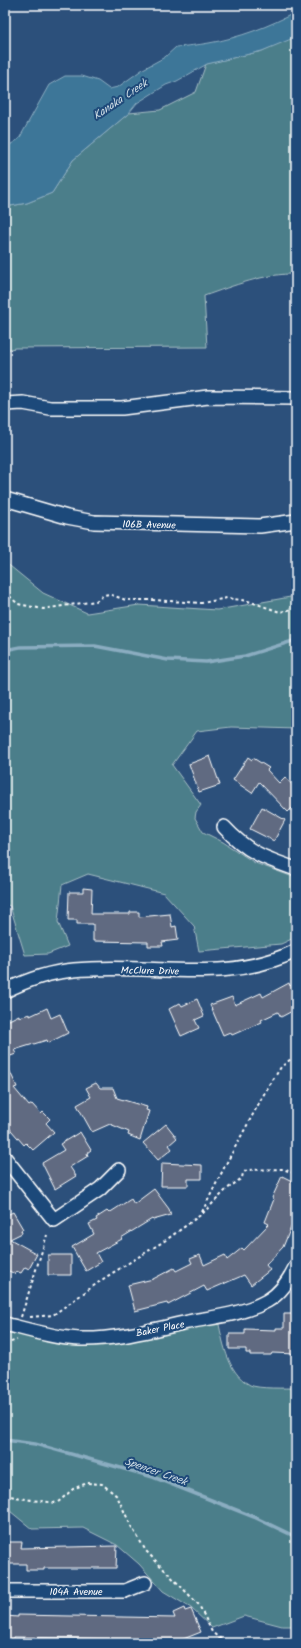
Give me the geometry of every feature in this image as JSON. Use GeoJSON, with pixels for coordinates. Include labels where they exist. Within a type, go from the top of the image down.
{"type":"FeatureCollection","features":[{"type":"Feature","properties":{"kind":"street"},"geometry":{"type":"LineString","coordinates":[[5,404],[23,403],[50,408],[122,408],[208,396],[296,398]]}},
{"type":"Feature","properties":{"kind":"street","name":"106B Avenue"},"geometry":{"type":"LineString","coordinates":[[5,499],[67,517],[94,522],[260,526],[276,525],[296,521]]}},
{"type":"Feature","properties":{"kind":"street"},"geometry":{"type":"LineString","coordinates":[[224,827],[235,839],[261,857],[296,868]]}},
{"type":"Feature","properties":{"kind":"street","name":"McClure Drive"},"geometry":{"type":"LineString","coordinates":[[5,991],[41,977],[75,970],[217,971],[259,965],[276,960],[296,951]]}},
{"type":"Feature","properties":{"kind":"street"},"geometry":{"type":"LineString","coordinates":[[5,1158],[54,1220],[100,1189],[119,1170]]}},
{"type":"Feature","properties":{"kind":"street","name":"Baker Place"},"geometry":{"type":"LineString","coordinates":[[5,1324],[68,1338],[90,1339],[114,1337],[246,1310],[273,1297],[294,1274]]}},
{"type":"Feature","properties":{"kind":"street","name":"104A Avenue"},"geometry":{"type":"LineString","coordinates":[[5,1591],[125,1591],[145,1583]]}},
{"type":"Feature","properties":{"kind":"path"},"geometry":{"type":"LineString","coordinates":[[5,592],[18,604],[43,609],[96,600],[109,594],[126,600],[202,603],[227,598],[248,600],[280,612],[296,608]]}},
{"type":"Feature","properties":{"kind":"path"},"geometry":{"type":"LineString","coordinates":[[202,1214],[226,1164],[264,1094],[280,1067],[296,1055]]}},
{"type":"Feature","properties":{"kind":"path"},"geometry":{"type":"LineString","coordinates":[[47,1235],[20,1317],[52,1315],[106,1277],[166,1240],[202,1214],[227,1188],[242,1178],[243,1173],[247,1170],[282,1169],[296,1174]]}},
{"type":"Feature","properties":{"kind":"path"},"geometry":{"type":"LineString","coordinates":[[5,1344],[17,1340]]}},
{"type":"Feature","properties":{"kind":"path"},"geometry":{"type":"LineString","coordinates":[[5,1495],[58,1503],[73,1489],[87,1483],[102,1484],[117,1496],[131,1526],[146,1551],[199,1605],[212,1632],[220,1638],[237,1643]]}},
{"type":"Feature","properties":{"kind":"green space"},"geometry":{"type":"Polygon","coordinates":[[[296,35],[296,274],[284,274],[261,278],[238,284],[204,296],[207,347],[15,348],[5,350],[5,207],[27,203],[52,193],[73,160],[129,113],[160,110],[196,92],[206,64],[262,51],[296,35]]]}},
{"type":"Feature","properties":{"kind":"green space"},"geometry":{"type":"Polygon","coordinates":[[[5,562],[43,593],[87,613],[139,605],[217,610],[296,596],[296,729],[231,727],[197,731],[172,765],[201,805],[196,812],[195,818],[203,832],[223,842],[255,863],[296,878],[296,937],[281,944],[199,951],[194,926],[164,893],[88,874],[62,885],[58,922],[68,946],[48,954],[25,955],[10,906],[5,904],[5,562]]]}},
{"type":"Feature","properties":{"kind":"green space"},"geometry":{"type":"Polygon","coordinates":[[[217,1316],[227,1355],[236,1372],[242,1379],[250,1385],[259,1387],[296,1388],[296,1626],[282,1626],[244,1616],[212,1628],[191,1608],[163,1591],[139,1564],[117,1545],[83,1528],[32,1529],[5,1507],[5,1324],[68,1338],[217,1316]]]}},
{"type":"Feature","properties":{"kind":"water","name":"Kanaka Creek"},"geometry":{"type":"Polygon","coordinates":[[[296,12],[296,37],[262,51],[207,64],[177,81],[166,85],[137,103],[129,113],[73,160],[52,193],[27,203],[5,207],[5,148],[19,139],[49,85],[65,76],[82,76],[98,81],[109,89],[118,87],[143,69],[165,57],[176,47],[205,44],[243,35],[265,27],[296,12]]]}},
{"type":"Feature","properties":{"kind":"building"},"geometry":{"type":"Polygon","coordinates":[[[210,756],[220,785],[199,792],[189,764],[210,756]]]}},
{"type":"Feature","properties":{"kind":"building"},"geometry":{"type":"Polygon","coordinates":[[[248,757],[252,760],[253,758],[269,768],[267,770],[279,783],[285,777],[296,789],[296,804],[288,812],[259,782],[252,793],[233,780],[248,757]]]}},
{"type":"Feature","properties":{"kind":"building"},"geometry":{"type":"Polygon","coordinates":[[[262,807],[285,820],[274,841],[250,829],[262,807]]]}},
{"type":"Feature","properties":{"kind":"building"},"geometry":{"type":"Polygon","coordinates":[[[83,888],[92,889],[91,914],[130,914],[130,912],[139,912],[139,917],[170,914],[172,927],[176,926],[178,940],[162,942],[163,946],[148,946],[148,942],[93,941],[93,924],[77,924],[77,920],[68,920],[69,892],[83,892],[83,888]]]}},
{"type":"Feature","properties":{"kind":"building"},"geometry":{"type":"Polygon","coordinates":[[[289,983],[290,986],[296,983],[296,1009],[281,1017],[278,1012],[261,1020],[262,1022],[232,1035],[230,1032],[223,1035],[210,1005],[232,997],[235,1005],[261,993],[263,997],[289,983]]]}},
{"type":"Feature","properties":{"kind":"building"},"geometry":{"type":"Polygon","coordinates":[[[197,999],[204,1016],[195,1020],[199,1028],[181,1036],[169,1009],[180,1003],[182,1006],[197,999]]]}},
{"type":"Feature","properties":{"kind":"building"},"geometry":{"type":"Polygon","coordinates":[[[47,1008],[51,1018],[60,1014],[68,1033],[48,1043],[47,1040],[14,1050],[16,1054],[5,1058],[5,1022],[19,1015],[19,1017],[30,1014],[30,1016],[47,1008]]]}},
{"type":"Feature","properties":{"kind":"building"},"geometry":{"type":"Polygon","coordinates":[[[5,1061],[17,1087],[14,1088],[29,1106],[32,1104],[41,1114],[43,1112],[50,1119],[46,1123],[54,1132],[33,1150],[26,1143],[24,1145],[5,1123],[5,1061]]]}},
{"type":"Feature","properties":{"kind":"building"},"geometry":{"type":"Polygon","coordinates":[[[96,1083],[100,1088],[113,1088],[117,1098],[147,1107],[146,1110],[149,1111],[140,1140],[128,1135],[129,1132],[110,1124],[92,1132],[77,1105],[91,1097],[86,1088],[96,1083]]]}},
{"type":"Feature","properties":{"kind":"building"},"geometry":{"type":"Polygon","coordinates":[[[166,1124],[177,1138],[169,1145],[172,1149],[158,1160],[143,1143],[166,1124]]]}},
{"type":"Feature","properties":{"kind":"building"},"geometry":{"type":"Polygon","coordinates":[[[80,1132],[91,1150],[87,1153],[88,1156],[70,1167],[76,1176],[55,1189],[42,1163],[64,1150],[60,1144],[80,1132]]]}},
{"type":"Feature","properties":{"kind":"building"},"geometry":{"type":"Polygon","coordinates":[[[162,1163],[202,1165],[202,1179],[188,1179],[188,1186],[161,1186],[162,1163]]]}},
{"type":"Feature","properties":{"kind":"building"},"geometry":{"type":"Polygon","coordinates":[[[282,1176],[296,1183],[296,1215],[283,1247],[266,1265],[270,1270],[251,1285],[244,1275],[207,1291],[204,1286],[168,1305],[167,1303],[135,1311],[128,1285],[153,1279],[174,1268],[176,1271],[192,1263],[190,1259],[200,1255],[204,1265],[225,1255],[227,1260],[242,1248],[244,1250],[269,1224],[265,1222],[274,1199],[272,1198],[282,1176]]]}},
{"type":"Feature","properties":{"kind":"building"},"geometry":{"type":"Polygon","coordinates":[[[154,1189],[169,1209],[171,1215],[152,1219],[121,1238],[122,1239],[96,1253],[101,1262],[86,1271],[72,1247],[94,1234],[89,1224],[97,1220],[96,1218],[107,1211],[109,1213],[131,1199],[134,1204],[154,1189]]]}},
{"type":"Feature","properties":{"kind":"building"},"geometry":{"type":"Polygon","coordinates":[[[13,1212],[23,1229],[21,1230],[22,1233],[10,1239],[37,1254],[29,1269],[25,1267],[21,1273],[16,1271],[15,1274],[5,1269],[5,1216],[13,1212]]]}},
{"type":"Feature","properties":{"kind":"building"},"geometry":{"type":"Polygon","coordinates":[[[48,1255],[71,1255],[71,1275],[48,1275],[48,1255]]]}},
{"type":"Feature","properties":{"kind":"building"},"geometry":{"type":"Polygon","coordinates":[[[284,1314],[296,1314],[296,1354],[272,1353],[271,1355],[250,1355],[250,1353],[246,1353],[246,1349],[229,1349],[229,1334],[245,1334],[245,1329],[276,1330],[276,1328],[284,1328],[284,1314]]]}},
{"type":"Feature","properties":{"kind":"building"},"geometry":{"type":"Polygon","coordinates":[[[5,1542],[22,1542],[21,1548],[117,1546],[116,1568],[44,1568],[44,1570],[26,1570],[26,1564],[5,1564],[5,1542]]]}},
{"type":"Feature","properties":{"kind":"building"},"geometry":{"type":"Polygon","coordinates":[[[184,1608],[185,1611],[191,1609],[201,1632],[181,1640],[14,1637],[14,1639],[5,1639],[5,1616],[175,1618],[173,1613],[184,1608]]]}},
{"type":"Feature","properties":{"kind":"waterway"},"geometry":{"type":"LineString","coordinates":[[5,650],[20,647],[95,646],[168,660],[206,662],[245,656],[296,640]]}},
{"type":"Feature","properties":{"kind":"waterway","name":"Spencer Creek"},"geometry":{"type":"LineString","coordinates":[[5,1440],[35,1444],[153,1477],[254,1517],[296,1537]]}}]}
